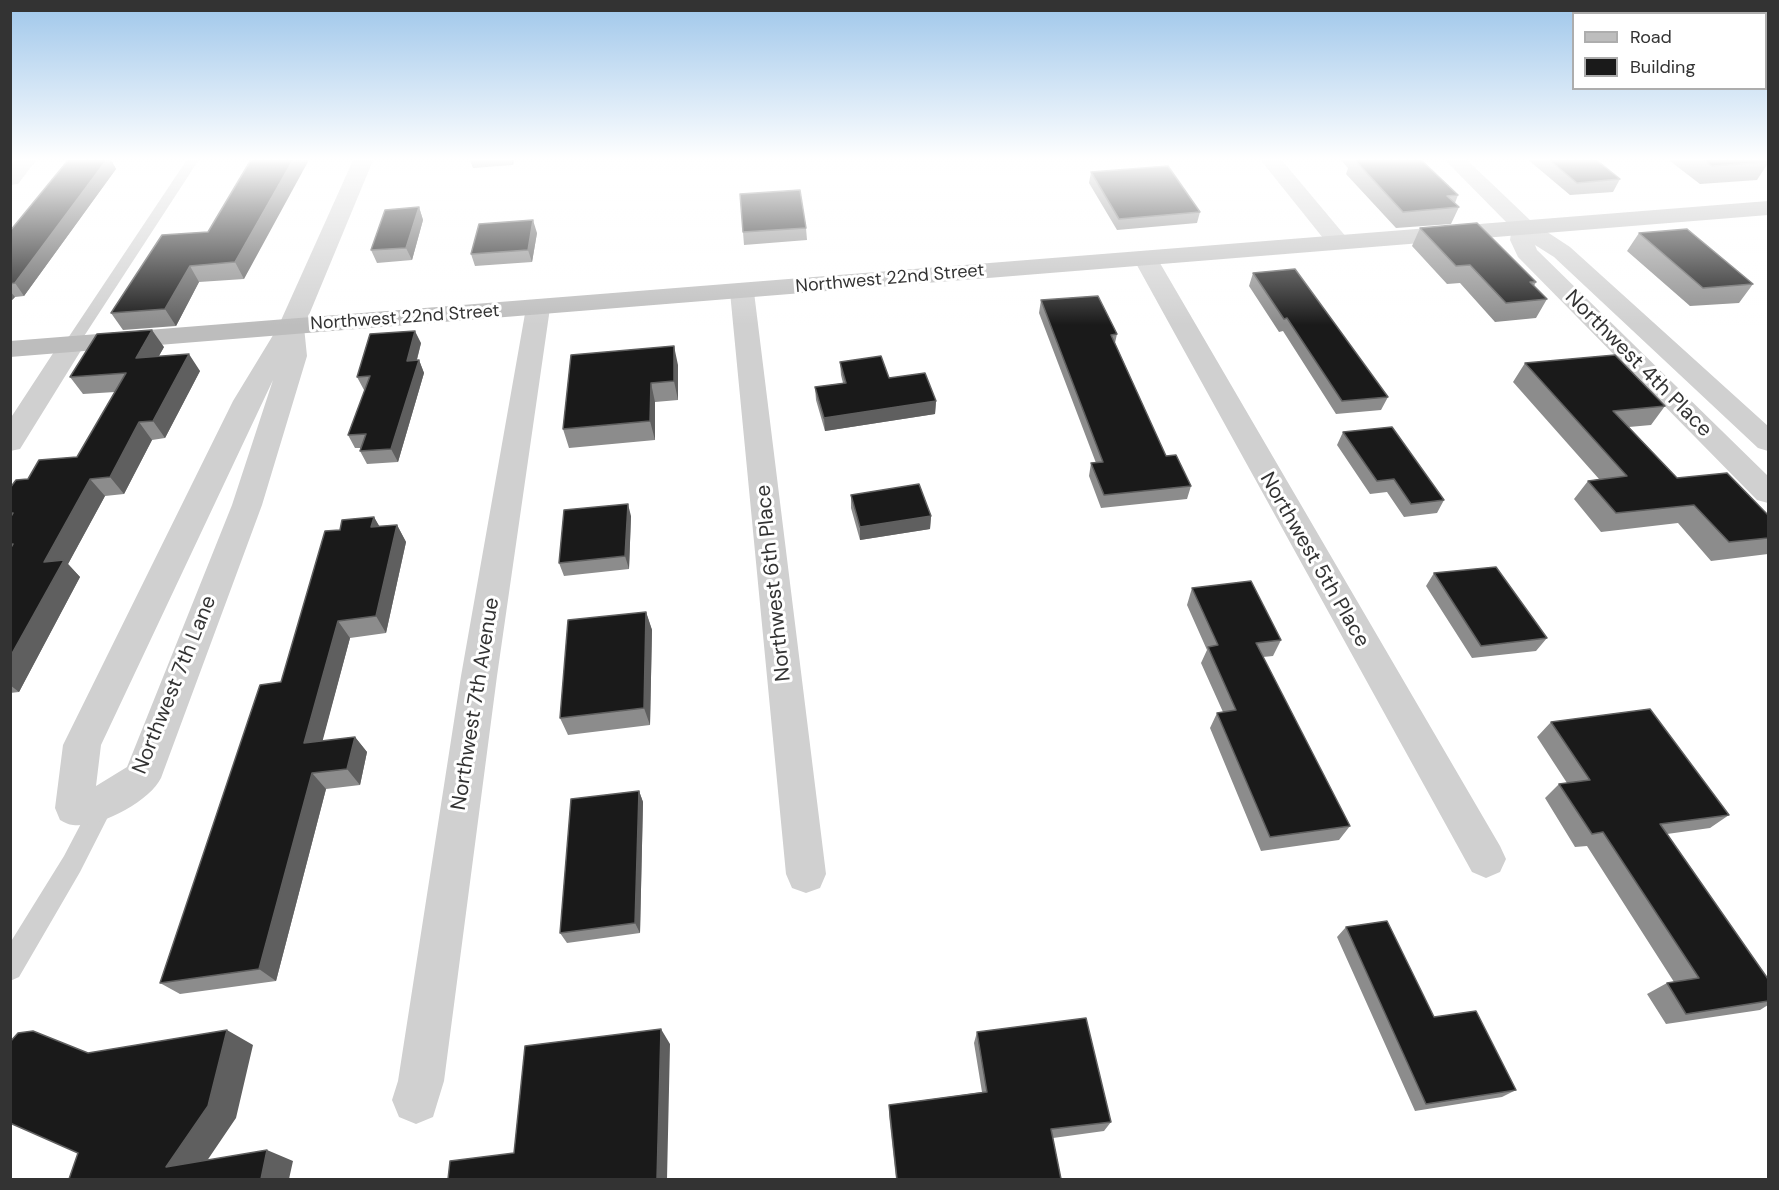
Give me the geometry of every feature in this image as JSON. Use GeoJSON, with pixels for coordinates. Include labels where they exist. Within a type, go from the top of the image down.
{"type":"FeatureCollection","features":[{"type":"Feature","properties":{"kind":"street","name":"Northwest 7th Lane"},"geometry":{"type":"LineString","coordinates":[[291,327],[294,356],[247,505],[142,778],[104,802],[74,808],[82,745],[247,401],[291,327],[340,214]]}},
{"type":"Feature","properties":{"kind":"street"},"geometry":{"type":"LineString","coordinates":[[1315,214],[1339,243]]}},
{"type":"Feature","properties":{"kind":"street","name":"Northwest 4th Place"},"geometry":{"type":"LineString","coordinates":[[1510,214],[1524,227],[1562,252],[1768,441]]}},
{"type":"Feature","properties":{"kind":"street","name":"Northwest 22nd Street"},"geometry":{"type":"LineString","coordinates":[[10,349],[1697,214]]}},
{"type":"Feature","properties":{"kind":"street","name":"Northwest 4th Place"},"geometry":{"type":"LineString","coordinates":[[1524,227],[1522,240],[1526,252],[1768,493]]}},
{"type":"Feature","properties":{"kind":"street","name":"Northwest 5th Place"},"geometry":{"type":"LineString","coordinates":[[1145,258],[1486,859]]}},
{"type":"Feature","properties":{"kind":"street","name":"Northwest 6th Place"},"geometry":{"type":"LineString","coordinates":[[742,291],[806,874]]}},
{"type":"Feature","properties":{"kind":"street","name":"Northwest 7th Avenue"},"geometry":{"type":"LineString","coordinates":[[416,1100],[421,1081],[479,676],[538,308]]}},
{"type":"Feature","properties":{"kind":"street"},"geometry":{"type":"LineString","coordinates":[[10,442],[72,344]]}},
{"type":"Feature","properties":{"kind":"lane"},"geometry":{"type":"LineString","coordinates":[[72,344],[158,214]]}},
{"type":"Feature","properties":{"kind":"lane"},"geometry":{"type":"LineString","coordinates":[[10,968],[72,864],[104,802]]}},
{"type":"Feature","properties":{"kind":"building"},"geometry":{"type":"Polygon","coordinates":[[[24,214],[67,214],[15,283],[10,284],[10,231],[24,214]]]}},
{"type":"Feature","properties":{"kind":"building"},"geometry":{"type":"Polygon","coordinates":[[[219,214],[262,214],[235,262],[190,266],[165,309],[111,313],[162,235],[208,232],[219,214]]]}},
{"type":"Feature","properties":{"kind":"building"},"geometry":{"type":"Polygon","coordinates":[[[384,214],[417,214],[406,248],[371,250],[384,214]]]}},
{"type":"Feature","properties":{"kind":"building"},"geometry":{"type":"Polygon","coordinates":[[[742,214],[804,214],[806,228],[743,232],[742,214]]]}},
{"type":"Feature","properties":{"kind":"building"},"geometry":{"type":"Polygon","coordinates":[[[1116,214],[1182,214],[1119,219],[1116,214]]]}},
{"type":"Feature","properties":{"kind":"building"},"geometry":{"type":"Polygon","coordinates":[[[533,220],[528,250],[471,254],[479,224],[533,220]]]}},
{"type":"Feature","properties":{"kind":"building"},"geometry":{"type":"Polygon","coordinates":[[[1477,223],[1536,282],[1530,282],[1547,299],[1506,303],[1470,265],[1456,266],[1420,228],[1477,223]]]}},
{"type":"Feature","properties":{"kind":"building"},"geometry":{"type":"Polygon","coordinates":[[[1687,229],[1753,284],[1703,288],[1639,233],[1687,229]]]}},
{"type":"Feature","properties":{"kind":"building"},"geometry":{"type":"Polygon","coordinates":[[[1295,269],[1388,397],[1342,401],[1287,318],[1284,319],[1253,273],[1295,269]]]}},
{"type":"Feature","properties":{"kind":"building"},"geometry":{"type":"Polygon","coordinates":[[[1098,296],[1117,334],[1111,335],[1166,456],[1176,455],[1191,486],[1104,495],[1091,463],[1103,462],[1041,300],[1098,296]]]}},
{"type":"Feature","properties":{"kind":"building"},"geometry":{"type":"Polygon","coordinates":[[[152,330],[136,358],[189,354],[153,421],[139,422],[110,477],[90,479],[44,562],[64,560],[10,657],[10,549],[13,544],[10,545],[10,518],[13,513],[10,514],[10,488],[16,480],[28,479],[39,460],[77,457],[126,373],[70,377],[97,334],[152,330]]]}},
{"type":"Feature","properties":{"kind":"building"},"geometry":{"type":"Polygon","coordinates":[[[415,331],[407,361],[419,360],[391,449],[360,451],[366,434],[348,435],[370,376],[357,377],[370,334],[415,331]]]}},
{"type":"Feature","properties":{"kind":"building"},"geometry":{"type":"Polygon","coordinates":[[[674,346],[674,381],[651,383],[650,421],[563,429],[571,355],[674,346]]]}},
{"type":"Feature","properties":{"kind":"building"},"geometry":{"type":"Polygon","coordinates":[[[1615,355],[1665,406],[1613,411],[1677,478],[1727,473],[1768,515],[1768,538],[1729,542],[1694,505],[1616,513],[1588,481],[1627,476],[1525,363],[1615,355]]]}},
{"type":"Feature","properties":{"kind":"building"},"geometry":{"type":"Polygon","coordinates":[[[881,356],[889,378],[925,373],[936,401],[824,418],[815,387],[846,383],[840,362],[881,356]]]}},
{"type":"Feature","properties":{"kind":"building"},"geometry":{"type":"Polygon","coordinates":[[[1392,427],[1444,500],[1411,504],[1394,479],[1377,481],[1343,432],[1392,427]]]}},
{"type":"Feature","properties":{"kind":"building"},"geometry":{"type":"Polygon","coordinates":[[[919,484],[931,516],[860,527],[851,495],[919,484]]]}},
{"type":"Feature","properties":{"kind":"building"},"geometry":{"type":"Polygon","coordinates":[[[628,504],[625,556],[559,563],[564,510],[628,504]]]}},
{"type":"Feature","properties":{"kind":"building"},"geometry":{"type":"Polygon","coordinates":[[[374,517],[371,527],[397,525],[376,616],[338,621],[304,743],[355,737],[347,769],[312,773],[259,969],[160,983],[260,685],[281,682],[325,531],[340,530],[342,520],[374,517]]]}},
{"type":"Feature","properties":{"kind":"building"},"geometry":{"type":"Polygon","coordinates":[[[1496,567],[1547,638],[1481,646],[1434,573],[1496,567]]]}},
{"type":"Feature","properties":{"kind":"building"},"geometry":{"type":"Polygon","coordinates":[[[1251,581],[1281,640],[1256,643],[1350,826],[1270,837],[1217,713],[1236,710],[1208,647],[1218,645],[1192,588],[1251,581]]]}},
{"type":"Feature","properties":{"kind":"building"},"geometry":{"type":"Polygon","coordinates":[[[646,612],[644,708],[560,718],[568,620],[646,612]]]}},
{"type":"Feature","properties":{"kind":"building"},"geometry":{"type":"Polygon","coordinates":[[[1650,709],[1729,815],[1660,824],[1768,979],[1768,1001],[1686,1014],[1667,983],[1699,978],[1603,832],[1592,834],[1559,784],[1590,780],[1551,722],[1650,709]]]}},
{"type":"Feature","properties":{"kind":"building"},"geometry":{"type":"Polygon","coordinates":[[[639,791],[635,923],[560,933],[571,799],[639,791]]]}},
{"type":"Feature","properties":{"kind":"building"},"geometry":{"type":"Polygon","coordinates":[[[1387,921],[1434,1017],[1476,1011],[1516,1090],[1426,1104],[1346,927],[1387,921]]]}},
{"type":"Feature","properties":{"kind":"building"},"geometry":{"type":"Polygon","coordinates":[[[1086,1018],[1111,1122],[1051,1129],[1061,1179],[897,1179],[889,1105],[987,1092],[977,1032],[1086,1018]]]}},
{"type":"Feature","properties":{"kind":"building"},"geometry":{"type":"Polygon","coordinates":[[[661,1029],[657,1179],[448,1179],[450,1161],[514,1153],[525,1046],[661,1029]]]}},
{"type":"Feature","properties":{"kind":"building"},"geometry":{"type":"Polygon","coordinates":[[[227,1030],[208,1106],[166,1167],[267,1150],[261,1179],[69,1179],[78,1153],[10,1123],[10,1042],[18,1033],[33,1031],[88,1053],[227,1030]]]}}]}
